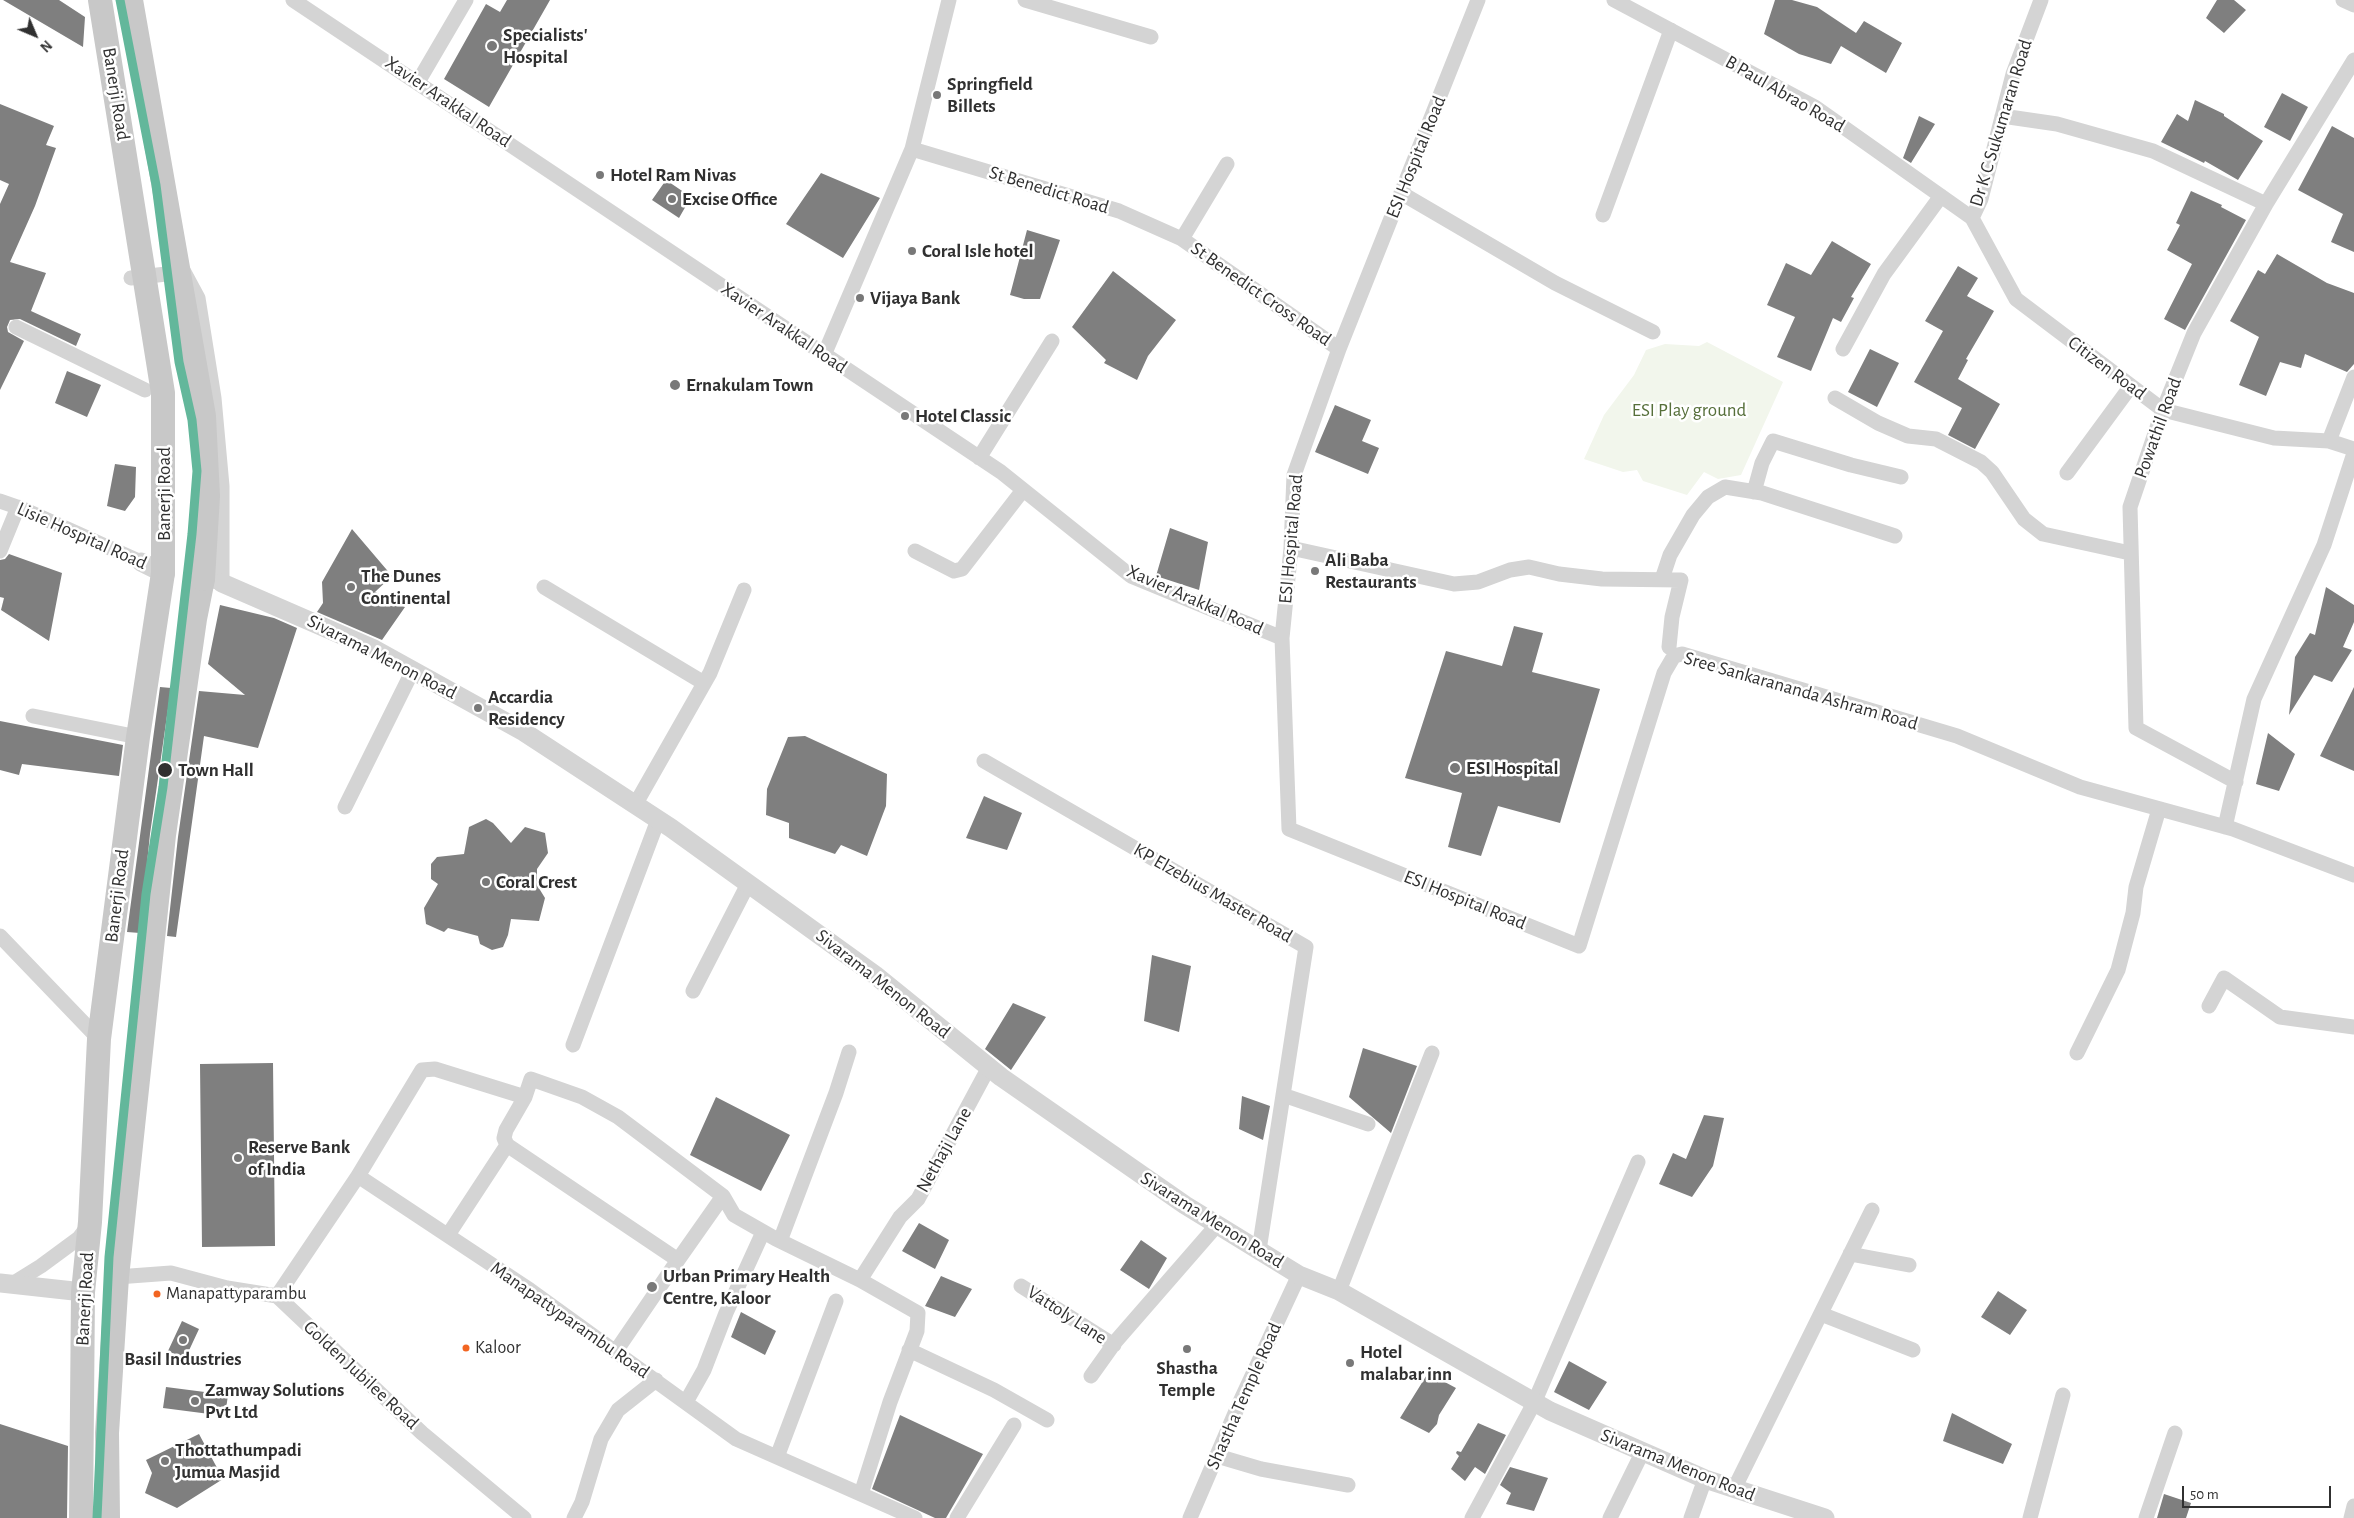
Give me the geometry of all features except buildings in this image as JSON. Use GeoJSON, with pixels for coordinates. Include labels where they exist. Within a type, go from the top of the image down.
{"type":"FeatureCollection","features":[{"type":"Feature","properties":{"kind":"main road","name":"Banerji Road"},"geometry":{"type":"LineString","coordinates":[[81,1518],[83,1292],[90,1222],[99,1038],[138,737],[164,572],[163,394],[100,0]]}},
{"type":"Feature","properties":{"kind":"main road","name":"Banerji Road"},"geometry":{"type":"LineString","coordinates":[[108,1518],[107,1433],[117,1277],[164,835],[195,619],[213,581],[204,416],[131,0]]}},
{"type":"Feature","properties":{"kind":"main road"},"geometry":{"type":"LineString","coordinates":[[83,1292],[117,1277]]}},
{"type":"Feature","properties":{"kind":"street","name":"Xavier Arakkal Road"},"geometry":{"type":"LineString","coordinates":[[293,0],[979,458],[1023,490],[1131,576],[1282,638]]}},
{"type":"Feature","properties":{"kind":"street"},"geometry":{"type":"LineString","coordinates":[[418,82],[466,0]]}},
{"type":"Feature","properties":{"kind":"street"},"geometry":{"type":"LineString","coordinates":[[824,355],[912,148],[949,0]]}},
{"type":"Feature","properties":{"kind":"street"},"geometry":{"type":"LineString","coordinates":[[1025,0],[1151,37]]}},
{"type":"Feature","properties":{"kind":"street","name":"ESI Hospital Road"},"geometry":{"type":"LineString","coordinates":[[1478,0],[1339,349],[1294,474],[1291,548],[1282,638],[1289,829],[1579,946]]}},
{"type":"Feature","properties":{"kind":"street","name":"B Paul Abrao Road"},"geometry":{"type":"LineString","coordinates":[[1614,0],[1815,108],[1972,218]]}},
{"type":"Feature","properties":{"kind":"street","name":"Dr K C Sukumaran Road"},"geometry":{"type":"LineString","coordinates":[[1972,218],[1981,199],[2013,74],[2041,0]]}},
{"type":"Feature","properties":{"kind":"street"},"geometry":{"type":"LineString","coordinates":[[2343,0],[2354,5]]}},
{"type":"Feature","properties":{"kind":"street"},"geometry":{"type":"LineString","coordinates":[[1603,215],[1671,30]]}},
{"type":"Feature","properties":{"kind":"street","name":"Powathil Road"},"geometry":{"type":"LineString","coordinates":[[2236,782],[2136,728],[2130,507],[2163,410],[2194,333],[2266,204],[2354,60]]}},
{"type":"Feature","properties":{"kind":"street"},"geometry":{"type":"LineString","coordinates":[[2002,116],[2057,124],[2153,151],[2266,204]]}},
{"type":"Feature","properties":{"kind":"street","name":"St Benedict Road"},"geometry":{"type":"LineString","coordinates":[[912,148],[1118,211],[1182,239]]}},
{"type":"Feature","properties":{"kind":"street"},"geometry":{"type":"LineString","coordinates":[[1182,239],[1227,164]]}},
{"type":"Feature","properties":{"kind":"street"},"geometry":{"type":"LineString","coordinates":[[1401,193],[1555,283],[1653,332]]}},
{"type":"Feature","properties":{"kind":"street"},"geometry":{"type":"LineString","coordinates":[[1843,349],[1884,274],[1941,196]]}},
{"type":"Feature","properties":{"kind":"street","name":"Citizen Road"},"geometry":{"type":"LineString","coordinates":[[1972,218],[2016,299],[2163,410],[2274,438],[2329,442],[2354,449]]}},
{"type":"Feature","properties":{"kind":"street","name":"St Benedict Cross Road"},"geometry":{"type":"LineString","coordinates":[[1182,239],[1339,349]]}},
{"type":"Feature","properties":{"kind":"street","name":"Banerji Road"},"geometry":{"type":"LineString","coordinates":[[131,278],[184,272],[198,298],[214,398],[222,486],[213,581]]}},
{"type":"Feature","properties":{"kind":"street"},"geometry":{"type":"LineString","coordinates":[[16,327],[145,390]]}},
{"type":"Feature","properties":{"kind":"street"},"geometry":{"type":"LineString","coordinates":[[979,458],[1052,341]]}},
{"type":"Feature","properties":{"kind":"street"},"geometry":{"type":"LineString","coordinates":[[2329,442],[2354,377]]}},
{"type":"Feature","properties":{"kind":"street"},"geometry":{"type":"LineString","coordinates":[[2067,474],[2131,386]]}},
{"type":"Feature","properties":{"kind":"street"},"geometry":{"type":"LineString","coordinates":[[1835,398],[1908,436],[1936,439],[1982,462],[1992,472],[2024,519],[2042,534],[2130,553]]}},
{"type":"Feature","properties":{"kind":"street"},"geometry":{"type":"LineString","coordinates":[[1754,492],[1762,463],[1773,441],[1851,465],[1901,477]]}},
{"type":"Feature","properties":{"kind":"street"},"geometry":{"type":"LineString","coordinates":[[2226,826],[2254,699],[2324,545],[2354,453]]}},
{"type":"Feature","properties":{"kind":"street"},"geometry":{"type":"LineString","coordinates":[[1662,579],[1670,556],[1693,514],[1708,497],[1726,487],[1754,492],[1848,519],[1895,536]]}},
{"type":"Feature","properties":{"kind":"street"},"geometry":{"type":"LineString","coordinates":[[915,551],[954,571],[962,569],[1023,490]]}},
{"type":"Feature","properties":{"kind":"street","name":"Lisie Hospital Road"},"geometry":{"type":"LineString","coordinates":[[0,501],[18,507],[164,572]]}},
{"type":"Feature","properties":{"kind":"street"},"geometry":{"type":"LineString","coordinates":[[0,551],[18,507]]}},
{"type":"Feature","properties":{"kind":"street"},"geometry":{"type":"LineString","coordinates":[[1291,548],[1454,584],[1478,582],[1510,570],[1529,567],[1559,574],[1602,579],[1681,580],[1672,617],[1669,647]]}},
{"type":"Feature","properties":{"kind":"street","name":"Sivarama Menon Road"},"geometry":{"type":"LineString","coordinates":[[213,581],[374,649],[524,732],[658,820],[875,975],[1001,1077],[1185,1205],[1299,1275],[1339,1291],[1534,1403],[1642,1453],[1705,1479],[1815,1516]]}},
{"type":"Feature","properties":{"kind":"street"},"geometry":{"type":"LineString","coordinates":[[544,587],[704,683]]}},
{"type":"Feature","properties":{"kind":"street"},"geometry":{"type":"LineString","coordinates":[[635,805],[704,683],[744,590]]}},
{"type":"Feature","properties":{"kind":"street","name":"Sree Sankarananda Ashram Road"},"geometry":{"type":"LineString","coordinates":[[1579,946],[1664,673],[1674,656],[1682,654],[1957,736],[2080,787],[2226,826],[2354,875]]}},
{"type":"Feature","properties":{"kind":"street"},"geometry":{"type":"LineString","coordinates":[[346,807],[413,670]]}},
{"type":"Feature","properties":{"kind":"street"},"geometry":{"type":"LineString","coordinates":[[33,716],[138,737]]}},
{"type":"Feature","properties":{"kind":"street","name":"KP Elzebius Master Road"},"geometry":{"type":"LineString","coordinates":[[984,761],[1306,947],[1259,1250]]}},
{"type":"Feature","properties":{"kind":"street"},"geometry":{"type":"LineString","coordinates":[[2077,1052],[2118,970],[2133,913],[2136,887],[2159,809]]}},
{"type":"Feature","properties":{"kind":"street"},"geometry":{"type":"LineString","coordinates":[[573,1044],[658,820]]}},
{"type":"Feature","properties":{"kind":"street"},"geometry":{"type":"LineString","coordinates":[[693,991],[748,884]]}},
{"type":"Feature","properties":{"kind":"street"},"geometry":{"type":"LineString","coordinates":[[0,936],[99,1038]]}},
{"type":"Feature","properties":{"kind":"street"},"geometry":{"type":"LineString","coordinates":[[2209,1006],[2224,978],[2280,1016],[2354,1027]]}},
{"type":"Feature","properties":{"kind":"street"},"geometry":{"type":"LineString","coordinates":[[780,1240],[836,1093],[849,1052]]}},
{"type":"Feature","properties":{"kind":"street"},"geometry":{"type":"LineString","coordinates":[[1339,1291],[1432,1053]]}},
{"type":"Feature","properties":{"kind":"street","name":"Nethaji Lane"},"geometry":{"type":"LineString","coordinates":[[860,1280],[900,1217],[918,1199],[989,1067]]}},
{"type":"Feature","properties":{"kind":"street"},"geometry":{"type":"LineString","coordinates":[[117,1277],[171,1273],[227,1288],[277,1296],[358,1176],[422,1070],[436,1068],[525,1098]]}},
{"type":"Feature","properties":{"kind":"street"},"geometry":{"type":"LineString","coordinates":[[678,1260],[508,1145],[504,1138],[506,1130],[525,1098],[531,1079],[582,1097],[618,1117],[723,1196],[734,1215],[860,1280],[918,1313],[916,1331],[890,1402],[861,1494]]}},
{"type":"Feature","properties":{"kind":"street"},"geometry":{"type":"LineString","coordinates":[[1283,1095],[1368,1124]]}},
{"type":"Feature","properties":{"kind":"street"},"geometry":{"type":"LineString","coordinates":[[448,1235],[508,1145]]}},
{"type":"Feature","properties":{"kind":"street"},"geometry":{"type":"LineString","coordinates":[[1472,1518],[1534,1403],[1638,1162]]}},
{"type":"Feature","properties":{"kind":"street","name":"Manapattyparambu Road"},"geometry":{"type":"LineString","coordinates":[[358,1176],[530,1290],[736,1439],[915,1518]]}},
{"type":"Feature","properties":{"kind":"street"},"geometry":{"type":"LineString","coordinates":[[616,1351],[723,1196]]}},
{"type":"Feature","properties":{"kind":"street"},"geometry":{"type":"LineString","coordinates":[[1734,1489],[1872,1210]]}},
{"type":"Feature","properties":{"kind":"street"},"geometry":{"type":"LineString","coordinates":[[6,1283],[41,1266],[79,1238],[90,1222]]}},
{"type":"Feature","properties":{"kind":"street"},"geometry":{"type":"LineString","coordinates":[[1091,1376],[1114,1345],[1217,1225]]}},
{"type":"Feature","properties":{"kind":"street"},"geometry":{"type":"LineString","coordinates":[[686,1402],[704,1370],[726,1313],[764,1232]]}},
{"type":"Feature","properties":{"kind":"street"},"geometry":{"type":"LineString","coordinates":[[1850,1254],[1909,1265]]}},
{"type":"Feature","properties":{"kind":"street","name":"Shastha Temple Road"},"geometry":{"type":"LineString","coordinates":[[1190,1518],[1299,1275]]}},
{"type":"Feature","properties":{"kind":"street"},"geometry":{"type":"LineString","coordinates":[[6,1283],[83,1292]]}},
{"type":"Feature","properties":{"kind":"street","name":"Vattoly Lane"},"geometry":{"type":"LineString","coordinates":[[1021,1286],[1114,1345]]}},
{"type":"Feature","properties":{"kind":"street","name":"Golden Jubilee Road"},"geometry":{"type":"LineString","coordinates":[[277,1296],[422,1433],[524,1518]]}},
{"type":"Feature","properties":{"kind":"street"},"geometry":{"type":"LineString","coordinates":[[777,1457],[836,1301]]}},
{"type":"Feature","properties":{"kind":"street"},"geometry":{"type":"LineString","coordinates":[[1821,1314],[1913,1350]]}},
{"type":"Feature","properties":{"kind":"street"},"geometry":{"type":"LineString","coordinates":[[910,1350],[994,1390],[1047,1420]]}},
{"type":"Feature","properties":{"kind":"street"},"geometry":{"type":"LineString","coordinates":[[574,1518],[582,1502],[601,1439],[618,1410],[656,1380]]}},
{"type":"Feature","properties":{"kind":"street"},"geometry":{"type":"LineString","coordinates":[[2030,1518],[2063,1395]]}},
{"type":"Feature","properties":{"kind":"street"},"geometry":{"type":"LineString","coordinates":[[957,1518],[1014,1425]]}},
{"type":"Feature","properties":{"kind":"street"},"geometry":{"type":"LineString","coordinates":[[2146,1518],[2175,1433]]}},
{"type":"Feature","properties":{"kind":"street"},"geometry":{"type":"LineString","coordinates":[[1610,1518],[1642,1453]]}},
{"type":"Feature","properties":{"kind":"street"},"geometry":{"type":"LineString","coordinates":[[1217,1456],[1261,1469],[1348,1485]]}},
{"type":"Feature","properties":{"kind":"street"},"geometry":{"type":"LineString","coordinates":[[1691,1518],[1705,1479]]}},
{"type":"Feature","properties":{"kind":"street"},"geometry":{"type":"LineString","coordinates":[[2351,1518],[2354,1506]]}},
{"type":"Feature","properties":{"kind":"green space","name":"ESI Play ground"},"geometry":{"type":"Polygon","coordinates":[[[1707,342],[1783,382],[1741,475],[1718,479],[1704,472],[1687,495],[1643,481],[1637,470],[1623,472],[1584,459],[1604,415],[1634,375],[1646,350],[1665,344],[1699,346],[1707,342]]]}},
{"type":"Feature","properties":{"kind":"transit line"},"geometry":{"type":"LineString","coordinates":[[97,1518],[109,1257],[146,894],[163,787],[192,534],[197,471],[192,420],[179,362],[156,185],[120,0]]}},
{"type":"Feature","properties":{"kind":"place","name":"Specialists' Hospital"},"geometry":{"type":"Point","coordinates":[492,46]}},
{"type":"Feature","properties":{"kind":"place","name":"Springfield Billets"},"geometry":{"type":"Point","coordinates":[937,95]}},
{"type":"Feature","properties":{"kind":"place","name":"Hotel Ram Nivas"},"geometry":{"type":"Point","coordinates":[600,175]}},
{"type":"Feature","properties":{"kind":"place","name":"Excise Office"},"geometry":{"type":"Point","coordinates":[672,199]}},
{"type":"Feature","properties":{"kind":"place","name":"Coral Isle hotel"},"geometry":{"type":"Point","coordinates":[912,251]}},
{"type":"Feature","properties":{"kind":"place","name":"Vijaya Bank"},"geometry":{"type":"Point","coordinates":[860,298]}},
{"type":"Feature","properties":{"kind":"place","name":"Ernakulam Town"},"geometry":{"type":"Point","coordinates":[675,385]}},
{"type":"Feature","properties":{"kind":"place","name":"Hotel Classic"},"geometry":{"type":"Point","coordinates":[905,416]}},
{"type":"Feature","properties":{"kind":"place","name":"Ali Baba Restaurants"},"geometry":{"type":"Point","coordinates":[1315,571]}},
{"type":"Feature","properties":{"kind":"place","name":"The Dunes Continental"},"geometry":{"type":"Point","coordinates":[351,587]}},
{"type":"Feature","properties":{"kind":"place","name":"Accardia Residency"},"geometry":{"type":"Point","coordinates":[478,708]}},
{"type":"Feature","properties":{"kind":"place","name":"ESI Hospital"},"geometry":{"type":"Point","coordinates":[1455,768]}},
{"type":"Feature","properties":{"kind":"place","name":"Town Hall"},"geometry":{"type":"Point","coordinates":[165,770]}},
{"type":"Feature","properties":{"kind":"place","name":"Coral Crest"},"geometry":{"type":"Point","coordinates":[486,882]}},
{"type":"Feature","properties":{"kind":"place","name":"Reserve Bank of India"},"geometry":{"type":"Point","coordinates":[238,1158]}},
{"type":"Feature","properties":{"kind":"place","name":"Urban Primary Health Centre, Kaloor"},"geometry":{"type":"Point","coordinates":[652,1287]}},
{"type":"Feature","properties":{"kind":"place","name":"Manapattyparambu"},"geometry":{"type":"Point","coordinates":[157,1294]}},
{"type":"Feature","properties":{"kind":"place","name":"Basil Industries"},"geometry":{"type":"Point","coordinates":[183,1340]}},
{"type":"Feature","properties":{"kind":"place","name":"Kaloor"},"geometry":{"type":"Point","coordinates":[466,1348]}},
{"type":"Feature","properties":{"kind":"place","name":"Shastha Temple"},"geometry":{"type":"Point","coordinates":[1187,1349]}},
{"type":"Feature","properties":{"kind":"place","name":"Hotel malabar inn"},"geometry":{"type":"Point","coordinates":[1350,1363]}},
{"type":"Feature","properties":{"kind":"place","name":"Zamway Solutions Pvt Ltd"},"geometry":{"type":"Point","coordinates":[195,1401]}},
{"type":"Feature","properties":{"kind":"place","name":"Thottathumpadi Jumua Masjid"},"geometry":{"type":"Point","coordinates":[165,1461]}}]}
